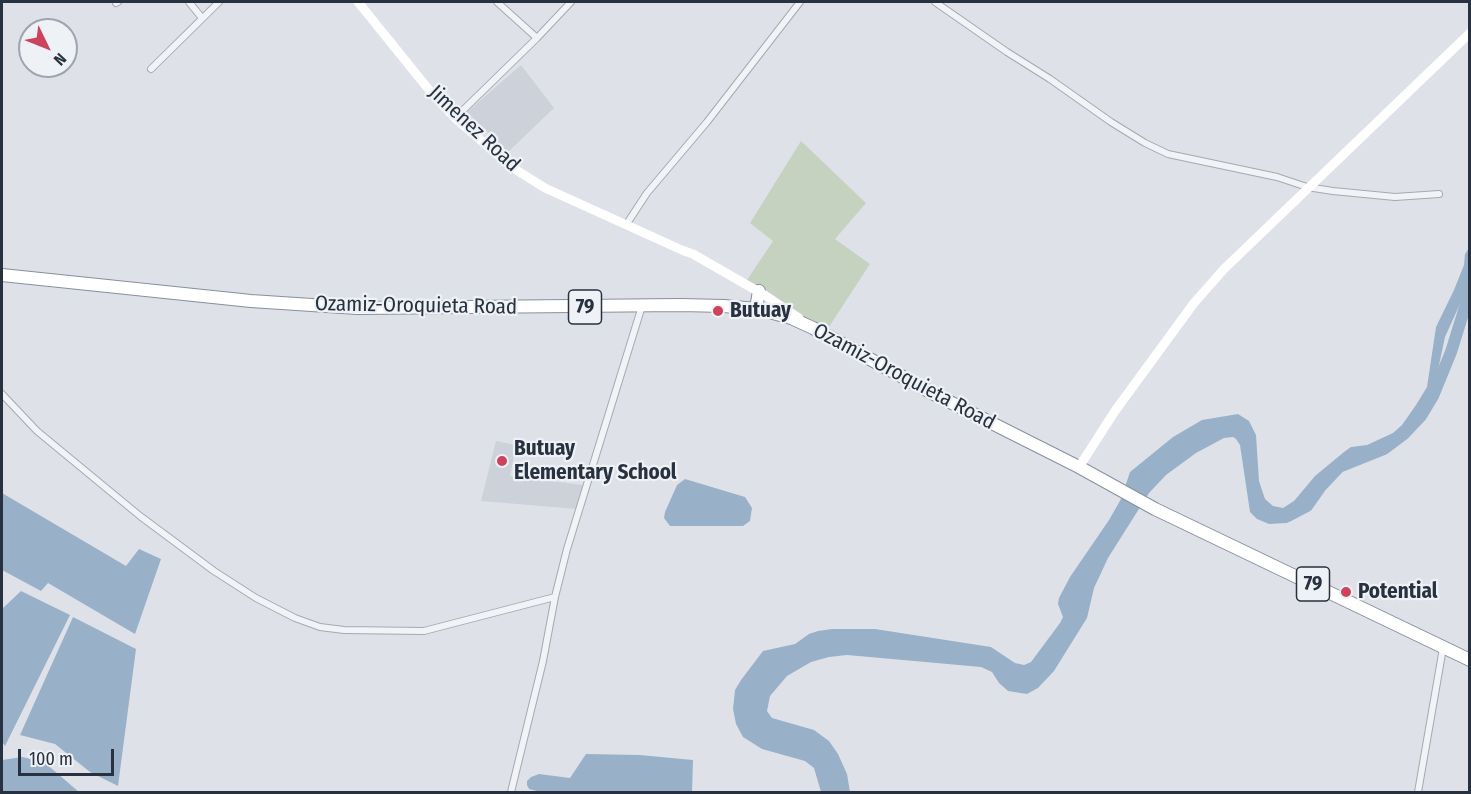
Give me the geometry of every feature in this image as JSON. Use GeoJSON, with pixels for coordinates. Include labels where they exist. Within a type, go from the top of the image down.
{"type":"FeatureCollection","features":[{"type":"Feature","properties":{"kind":"highway","name":"Ozamiz-Oroquieta Road"},"geometry":{"type":"LineString","coordinates":[[2,275],[251,301],[357,308],[642,306],[757,299],[933,394],[1078,467],[1155,509],[1470,660]]}},
{"type":"Feature","properties":{"kind":"street"},"geometry":{"type":"LineString","coordinates":[[189,2],[202,18]]}},
{"type":"Feature","properties":{"kind":"street"},"geometry":{"type":"LineString","coordinates":[[151,69],[219,2]]}},
{"type":"Feature","properties":{"kind":"street","name":"Jimenez Road"},"geometry":{"type":"LineString","coordinates":[[358,2],[434,96],[455,118],[492,151],[528,178],[684,251],[757,299],[813,328]]}},
{"type":"Feature","properties":{"kind":"street"},"geometry":{"type":"LineString","coordinates":[[498,2],[537,38]]}},
{"type":"Feature","properties":{"kind":"street"},"geometry":{"type":"LineString","coordinates":[[455,118],[571,2]]}},
{"type":"Feature","properties":{"kind":"street"},"geometry":{"type":"LineString","coordinates":[[626,225],[647,193],[707,122],[800,2]]}},
{"type":"Feature","properties":{"kind":"street"},"geometry":{"type":"LineString","coordinates":[[935,2],[1090,108],[1145,143],[1168,154],[1277,177],[1307,187],[1395,197],[1439,194]]}},
{"type":"Feature","properties":{"kind":"street"},"geometry":{"type":"LineString","coordinates":[[1078,467],[1115,411],[1194,303],[1224,269],[1470,33]]}},
{"type":"Feature","properties":{"kind":"street"},"geometry":{"type":"LineString","coordinates":[[511,792],[543,661],[555,597],[584,493],[604,435],[642,306]]}},
{"type":"Feature","properties":{"kind":"street"},"geometry":{"type":"LineString","coordinates":[[2,394],[37,431],[140,516],[214,571],[256,598],[295,618],[320,627],[344,630],[424,631],[555,597]]}},
{"type":"Feature","properties":{"kind":"street"},"geometry":{"type":"LineString","coordinates":[[1418,792],[1443,647]]}},
{"type":"Feature","properties":{"kind":"shaded area"},"geometry":{"type":"Polygon","coordinates":[[[521,65],[554,108],[508,152],[467,112],[521,65]]]}},
{"type":"Feature","properties":{"kind":"shaded area","name":"Butuay Elementary School"},"geometry":{"type":"Polygon","coordinates":[[[496,441],[516,445],[510,476],[583,485],[577,509],[481,501],[496,441]]]}},
{"type":"Feature","properties":{"kind":"green space"},"geometry":{"type":"Polygon","coordinates":[[[801,141],[866,203],[835,239],[870,264],[825,333],[747,280],[773,241],[750,223],[801,141]]]}},
{"type":"Feature","properties":{"kind":"water"},"geometry":{"type":"Polygon","coordinates":[[[1469,248],[1469,284],[1445,337],[1435,384],[1427,402],[1407,428],[1384,445],[1339,463],[1293,519],[1287,523],[1269,524],[1257,519],[1250,512],[1240,445],[1233,437],[1224,438],[1196,453],[1166,475],[1149,493],[1108,558],[1094,588],[1087,618],[1054,671],[1038,688],[1027,694],[1008,691],[992,672],[981,667],[847,655],[811,662],[787,676],[770,696],[767,711],[772,718],[814,730],[829,741],[847,774],[850,792],[821,792],[814,768],[805,761],[762,749],[743,737],[736,724],[733,709],[735,690],[741,680],[763,651],[795,644],[809,634],[818,631],[875,629],[991,647],[1015,663],[1024,665],[1031,662],[1060,623],[1063,617],[1058,604],[1059,598],[1070,577],[1121,499],[1130,472],[1173,437],[1202,420],[1238,414],[1249,421],[1256,435],[1259,481],[1265,499],[1273,506],[1283,508],[1294,501],[1315,476],[1351,447],[1367,445],[1393,433],[1402,425],[1416,405],[1427,387],[1436,327],[1454,290],[1469,248]]]}},
{"type":"Feature","properties":{"kind":"water"},"geometry":{"type":"Polygon","coordinates":[[[685,479],[745,497],[752,508],[750,521],[743,526],[670,526],[664,518],[665,512],[677,485],[685,479]]]}},
{"type":"Feature","properties":{"kind":"water"},"geometry":{"type":"Polygon","coordinates":[[[2,493],[126,566],[139,549],[161,559],[135,634],[48,583],[41,591],[2,570],[2,493]]]}},
{"type":"Feature","properties":{"kind":"water"},"geometry":{"type":"Polygon","coordinates":[[[21,591],[70,615],[5,746],[2,742],[2,609],[21,591]]]}},
{"type":"Feature","properties":{"kind":"water"},"geometry":{"type":"Polygon","coordinates":[[[73,617],[136,649],[118,786],[90,772],[55,744],[20,735],[73,617]]]}},
{"type":"Feature","properties":{"kind":"water"},"geometry":{"type":"Polygon","coordinates":[[[586,754],[640,755],[693,760],[692,792],[541,792],[529,789],[527,781],[539,774],[570,778],[586,754]]]}},
{"type":"Feature","properties":{"kind":"water"},"geometry":{"type":"Polygon","coordinates":[[[22,757],[44,762],[79,792],[2,792],[2,760],[22,757]]]}},
{"type":"Feature","properties":{"kind":"waterway"},"geometry":{"type":"LineString","coordinates":[[1288,516],[1307,506],[1321,486],[1339,467],[1384,449],[1404,434],[1421,416],[1433,396],[1451,352],[1470,291]]}},
{"type":"Feature","properties":{"kind":"place","name":"Butuay"},"geometry":{"type":"Point","coordinates":[718,311]}},
{"type":"Feature","properties":{"kind":"place","name":"Butuay Elementary School"},"geometry":{"type":"Point","coordinates":[502,461]}},
{"type":"Feature","properties":{"kind":"place","name":"Potential"},"geometry":{"type":"Point","coordinates":[1346,592]}}]}
